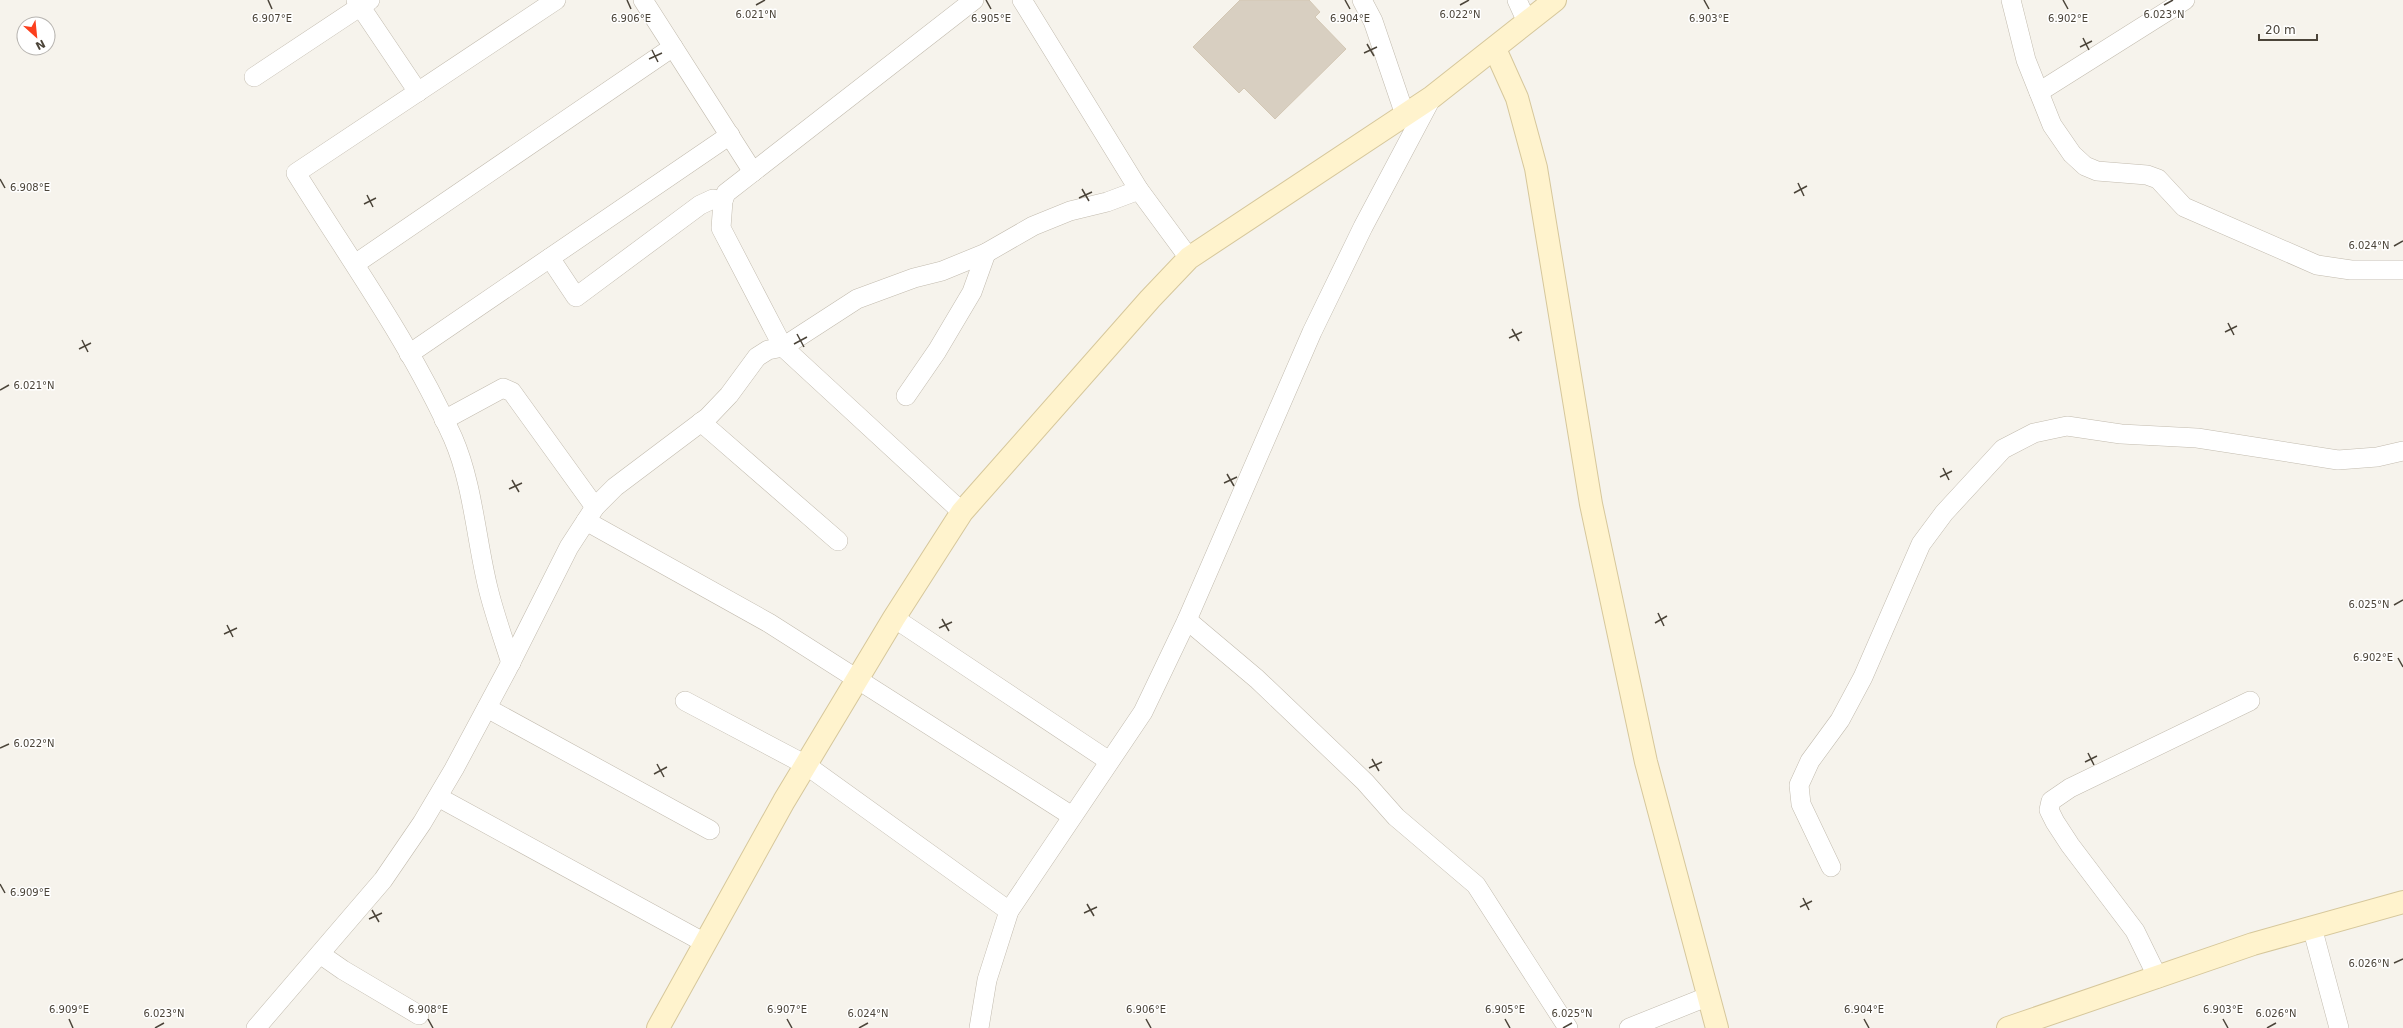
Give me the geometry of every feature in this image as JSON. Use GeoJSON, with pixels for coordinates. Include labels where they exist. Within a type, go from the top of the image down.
{"type":"FeatureCollection","features":[{"type":"Feature","properties":{"kind":"street"},"geometry":{"type":"LineString","coordinates":[[511,663],[488,589],[468,488],[453,439],[409,354],[355,264],[296,173],[556,0]]}},
{"type":"Feature","properties":{"kind":"street"},"geometry":{"type":"LineString","coordinates":[[643,0],[753,172]]}},
{"type":"Feature","properties":{"kind":"street"},"geometry":{"type":"LineString","coordinates":[[962,512],[783,347],[721,228],[723,201],[726,193],[974,0]]}},
{"type":"Feature","properties":{"kind":"street"},"geometry":{"type":"LineString","coordinates":[[1022,0],[1139,190],[1189,258]]}},
{"type":"Feature","properties":{"kind":"street"},"geometry":{"type":"LineString","coordinates":[[1362,0],[1373,21],[1405,115]]}},
{"type":"Feature","properties":{"kind":"street"},"geometry":{"type":"LineString","coordinates":[[1517,0],[1527,22]]}},
{"type":"Feature","properties":{"kind":"street"},"geometry":{"type":"LineString","coordinates":[[658,1028],[806,765],[894,618],[962,512],[1150,298],[1189,258],[1432,97],[1495,49],[1555,0]]}},
{"type":"Feature","properties":{"kind":"street"},"geometry":{"type":"LineString","coordinates":[[2011,0],[2026,60],[2052,125],[2072,154],[2085,166],[2097,171],[2147,175],[2158,179],[2184,207],[2317,264],[2351,270],[2403,270]]}},
{"type":"Feature","properties":{"kind":"street"},"geometry":{"type":"LineString","coordinates":[[2039,92],[2186,0]]}},
{"type":"Feature","properties":{"kind":"street"},"geometry":{"type":"LineString","coordinates":[[254,77],[362,2],[418,92]]}},
{"type":"Feature","properties":{"kind":"street"},"geometry":{"type":"LineString","coordinates":[[355,264],[673,47]]}},
{"type":"Feature","properties":{"kind":"street"},"geometry":{"type":"LineString","coordinates":[[1495,49],[1516,98],[1536,168],[1591,504],[1646,762],[1717,1028]]}},
{"type":"Feature","properties":{"kind":"street"},"geometry":{"type":"LineString","coordinates":[[979,1028],[987,980],[1009,910],[1143,712],[1186,620],[1312,332],[1363,227],[1432,97]]}},
{"type":"Feature","properties":{"kind":"street"},"geometry":{"type":"LineString","coordinates":[[409,354],[730,135]]}},
{"type":"Feature","properties":{"kind":"street"},"geometry":{"type":"LineString","coordinates":[[256,1028],[382,880],[438,797],[511,663],[569,547],[590,514],[615,487],[701,422],[729,395],[757,357],[768,350],[783,347],[857,299],[914,278],[942,271],[986,253],[1034,226],[1070,211],[1107,202],[1139,190]]}},
{"type":"Feature","properties":{"kind":"street"},"geometry":{"type":"LineString","coordinates":[[550,258],[576,297],[700,205],[713,199],[723,201]]}},
{"type":"Feature","properties":{"kind":"street"},"geometry":{"type":"LineString","coordinates":[[906,396],[937,351],[972,292],[986,253]]}},
{"type":"Feature","properties":{"kind":"street"},"geometry":{"type":"LineString","coordinates":[[444,420],[492,392],[503,388],[512,392],[590,514],[769,623],[1072,816]]}},
{"type":"Feature","properties":{"kind":"street"},"geometry":{"type":"LineString","coordinates":[[701,422],[838,541]]}},
{"type":"Feature","properties":{"kind":"street"},"geometry":{"type":"LineString","coordinates":[[1831,867],[1801,804],[1799,784],[1810,761],[1840,720],[1863,677],[1921,544],[1944,513],[2003,449],[2034,433],[2067,426],[2121,434],[2197,438],[2338,460],[2377,457],[2403,451]]}},
{"type":"Feature","properties":{"kind":"street"},"geometry":{"type":"LineString","coordinates":[[894,618],[1109,761]]}},
{"type":"Feature","properties":{"kind":"street"},"geometry":{"type":"LineString","coordinates":[[1186,620],[1257,680],[1365,782],[1396,817],[1476,885],[1568,1028]]}},
{"type":"Feature","properties":{"kind":"street"},"geometry":{"type":"LineString","coordinates":[[685,701],[806,765],[1009,910]]}},
{"type":"Feature","properties":{"kind":"street"},"geometry":{"type":"LineString","coordinates":[[2158,978],[2135,931],[2070,845],[2055,822],[2049,810],[2051,801],[2070,788],[2250,701]]}},
{"type":"Feature","properties":{"kind":"street"},"geometry":{"type":"LineString","coordinates":[[487,708],[710,830]]}},
{"type":"Feature","properties":{"kind":"street"},"geometry":{"type":"LineString","coordinates":[[438,797],[705,943]]}},
{"type":"Feature","properties":{"kind":"street"},"geometry":{"type":"LineString","coordinates":[[2008,1028],[2158,978],[2253,944],[2403,902]]}},
{"type":"Feature","properties":{"kind":"street"},"geometry":{"type":"LineString","coordinates":[[2312,928],[2339,1028]]}},
{"type":"Feature","properties":{"kind":"street"},"geometry":{"type":"LineString","coordinates":[[320,954],[343,970],[419,1015]]}},
{"type":"Feature","properties":{"kind":"street"},"geometry":{"type":"LineString","coordinates":[[1628,1028],[1709,996]]}},
{"type":"Feature","properties":{"kind":"building"},"geometry":{"type":"Polygon","coordinates":[[[1240,0],[1309,0],[1320,12],[1315,17],[1346,49],[1275,119],[1244,88],[1239,93],[1193,47],[1240,0]]]}}]}
